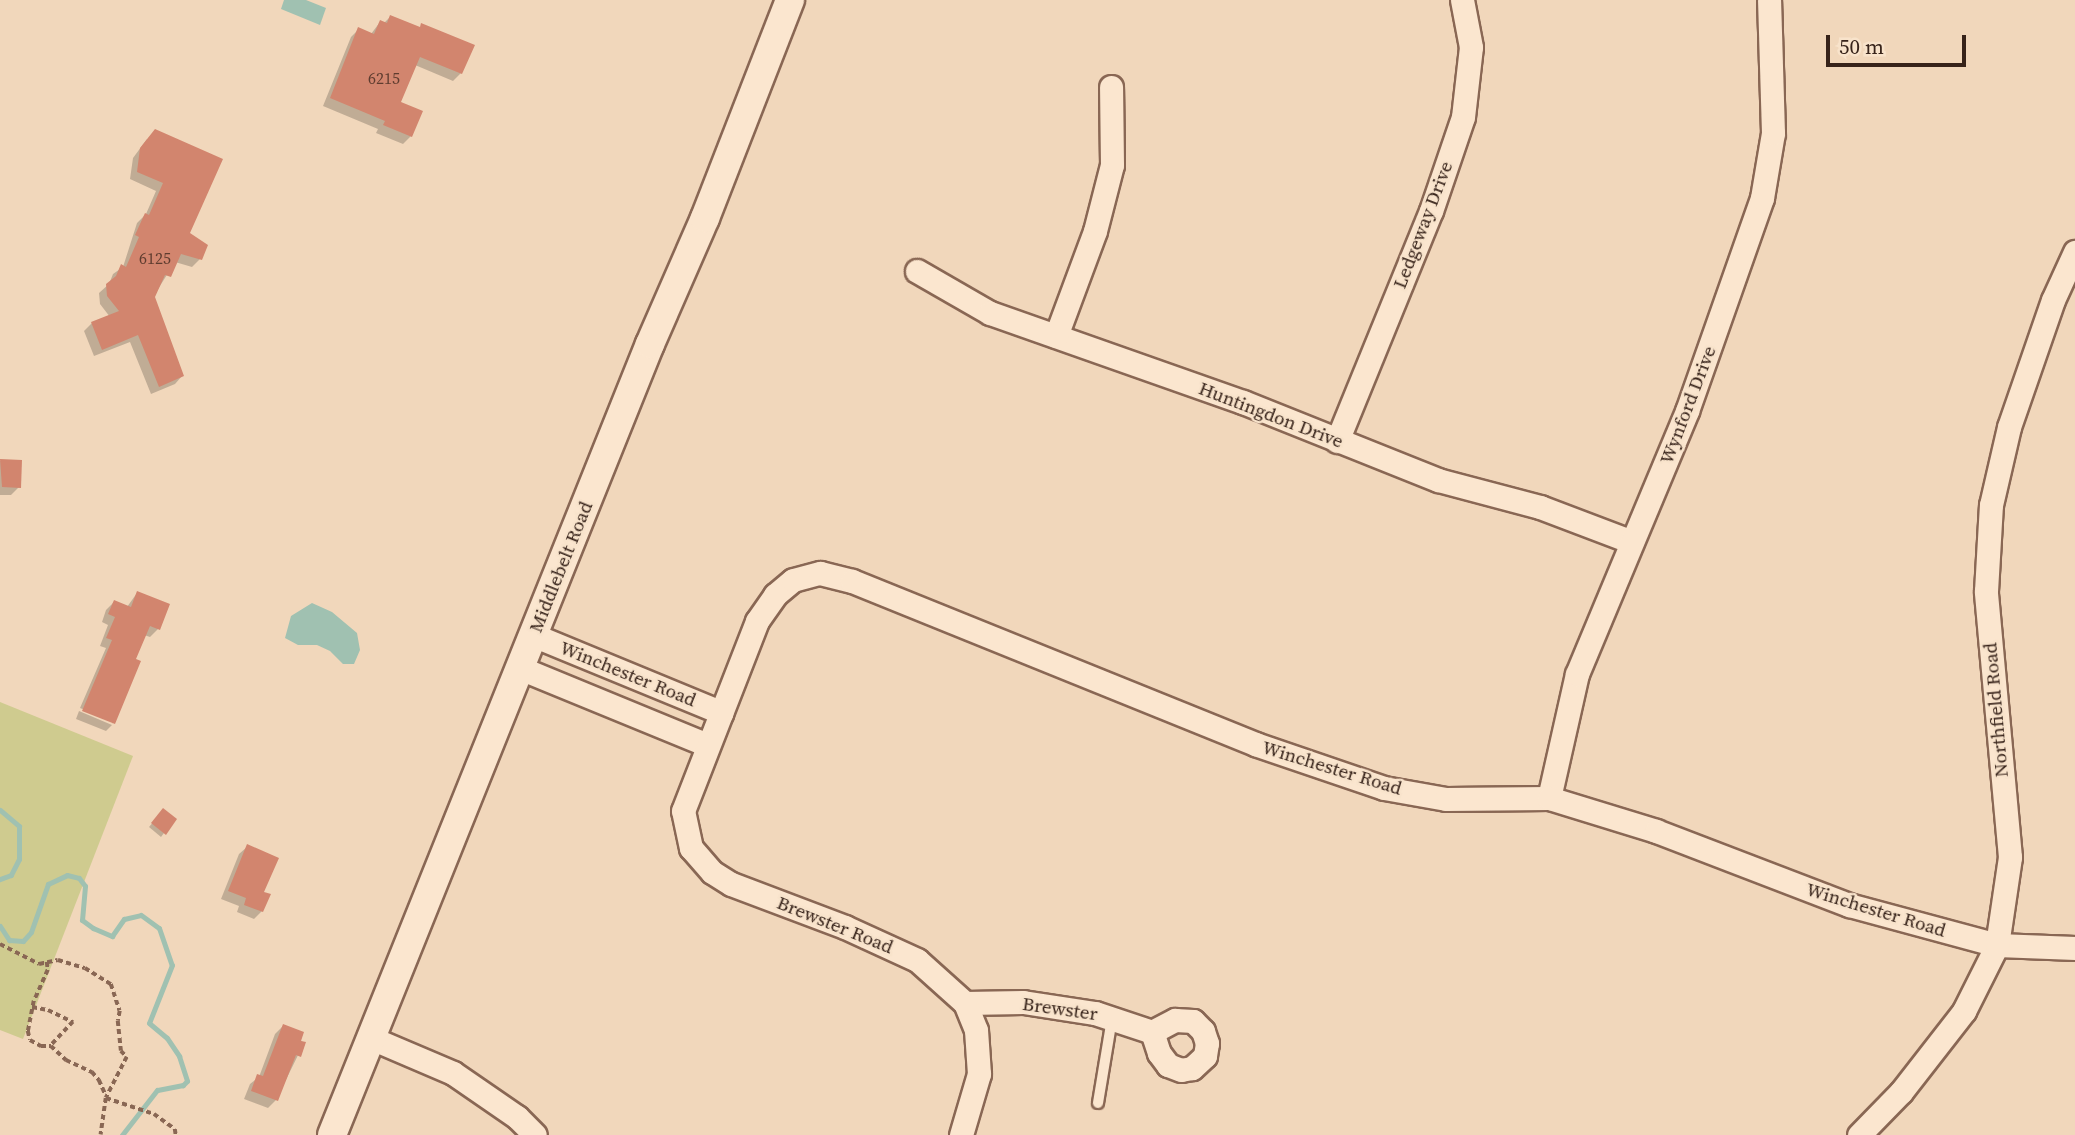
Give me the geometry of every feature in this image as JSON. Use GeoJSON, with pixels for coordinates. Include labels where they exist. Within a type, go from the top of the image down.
{"type":"FeatureCollection","features":[{"type":"Feature","properties":{"kind":"street","name":"Middlebelt Road"},"geometry":{"type":"LineString","coordinates":[[332,1135],[650,344],[705,218],[790,0]]}},
{"type":"Feature","properties":{"kind":"street","name":"Ledgeway Drive"},"geometry":{"type":"LineString","coordinates":[[1336,441],[1431,211],[1463,117],[1471,47],[1462,0]]}},
{"type":"Feature","properties":{"kind":"street","name":"Wynford Drive"},"geometry":{"type":"LineString","coordinates":[[1549,798],[1577,674],[1687,411],[1762,198],[1773,133],[1769,0]]}},
{"type":"Feature","properties":{"kind":"street"},"geometry":{"type":"LineString","coordinates":[[1056,336],[1095,231],[1112,165],[1111,87]]}},
{"type":"Feature","properties":{"kind":"street","name":"Northfield Road"},"geometry":{"type":"LineString","coordinates":[[1859,1135],[1901,1092],[1964,1011],[1997,945],[2010,857],[1986,591],[1992,505],[2009,427],[2053,300],[2075,252]]}},
{"type":"Feature","properties":{"kind":"street","name":"Huntingdon Drive"},"geometry":{"type":"LineString","coordinates":[[917,271],[990,313],[1243,402],[1438,480],[1540,506],[1632,542]]}},
{"type":"Feature","properties":{"kind":"street","name":"Winchester Road"},"geometry":{"type":"LineString","coordinates":[[715,729],[757,621],[775,594],[793,580],[820,573],[852,581],[1255,744],[1384,788],[1446,799],[1549,798],[1656,831],[1849,905],[1997,945],[2075,948]]}},
{"type":"Feature","properties":{"kind":"street","name":"Winchester Road"},"geometry":{"type":"LineString","coordinates":[[533,635],[715,729]]}},
{"type":"Feature","properties":{"kind":"street","name":"Winchester Road"},"geometry":{"type":"LineString","coordinates":[[520,668],[715,729]]}},
{"type":"Feature","properties":{"kind":"street","name":"Brewster Road"},"geometry":{"type":"LineString","coordinates":[[715,729],[682,811],[691,848],[712,872],[731,884],[845,927],[917,960],[965,1003],[976,1030],[979,1074],[961,1135]]}},
{"type":"Feature","properties":{"kind":"street","name":"Brewster"},"geometry":{"type":"LineString","coordinates":[[965,1003],[1023,1002],[1095,1013],[1152,1032]]}},
{"type":"Feature","properties":{"kind":"street"},"geometry":{"type":"LineString","coordinates":[[371,1038],[453,1073],[517,1117],[535,1135]]}},
{"type":"Feature","properties":{"kind":"lane"},"geometry":{"type":"LineString","coordinates":[[1098,1103],[1112,1018]]}},
{"type":"Feature","properties":{"kind":"path"},"geometry":{"type":"LineString","coordinates":[[0,944],[32,961],[58,960],[85,968],[111,985],[120,1011],[118,1021],[121,1051],[127,1058],[106,1098],[101,1135]]}},
{"type":"Feature","properties":{"kind":"path"},"geometry":{"type":"LineString","coordinates":[[47,962],[48,970],[33,1007],[28,1031],[30,1040],[41,1046],[51,1046],[99,1080],[106,1098],[154,1114],[175,1129],[176,1135]]}},
{"type":"Feature","properties":{"kind":"path"},"geometry":{"type":"LineString","coordinates":[[33,1007],[48,1010],[73,1022],[51,1046]]}},
{"type":"Feature","properties":{"kind":"shaded area"},"geometry":{"type":"Polygon","coordinates":[[[284,0],[306,0],[326,8],[320,25],[281,9],[284,0]]]}},
{"type":"Feature","properties":{"kind":"shaded area"},"geometry":{"type":"Polygon","coordinates":[[[312,603],[332,612],[357,633],[360,650],[354,664],[343,664],[330,651],[317,645],[298,645],[285,638],[291,616],[312,603]]]}},
{"type":"Feature","properties":{"kind":"shaded area"},"geometry":{"type":"Polygon","coordinates":[[[0,702],[133,756],[23,1039],[0,1030],[0,702]]]}},
{"type":"Feature","properties":{"kind":"building"},"geometry":{"type":"Polygon","coordinates":[[[390,15],[420,27],[421,23],[475,45],[462,74],[420,57],[401,102],[423,111],[412,137],[383,125],[385,121],[330,98],[358,27],[374,34],[380,20],[387,23],[390,15]]]}},
{"type":"Feature","properties":{"kind":"building"},"geometry":{"type":"Polygon","coordinates":[[[155,129],[223,159],[190,233],[208,245],[202,260],[181,254],[171,277],[165,275],[155,297],[184,376],[159,387],[138,335],[102,350],[91,322],[119,311],[107,296],[106,284],[116,276],[121,264],[126,267],[139,237],[135,235],[145,213],[149,215],[163,183],[137,172],[140,148],[155,129]]]}},
{"type":"Feature","properties":{"kind":"building"},"geometry":{"type":"Polygon","coordinates":[[[0,459],[22,460],[21,488],[2,487],[0,459]]]}},
{"type":"Feature","properties":{"kind":"building"},"geometry":{"type":"Polygon","coordinates":[[[137,591],[170,604],[160,630],[150,626],[136,659],[141,661],[115,724],[82,711],[112,640],[106,638],[115,617],[108,614],[114,600],[131,607],[137,591]]]}},
{"type":"Feature","properties":{"kind":"building"},"geometry":{"type":"Polygon","coordinates":[[[163,808],[177,819],[166,835],[151,823],[163,808]]]}},
{"type":"Feature","properties":{"kind":"building"},"geometry":{"type":"Polygon","coordinates":[[[247,844],[279,858],[264,892],[271,894],[263,912],[244,905],[246,898],[228,891],[247,844]]]}},
{"type":"Feature","properties":{"kind":"building"},"geometry":{"type":"Polygon","coordinates":[[[283,1024],[304,1032],[301,1041],[306,1042],[301,1057],[296,1055],[278,1101],[251,1091],[257,1074],[263,1076],[283,1024]]]}},
{"type":"Feature","properties":{"kind":"waterway"},"geometry":{"type":"LineString","coordinates":[[0,810],[19,826],[19,859],[11,875],[0,879]]}},
{"type":"Feature","properties":{"kind":"waterway"},"geometry":{"type":"LineString","coordinates":[[0,926],[9,940],[23,941],[31,932],[48,884],[67,875],[79,878],[85,886],[82,920],[93,928],[112,936],[124,919],[141,915],[159,928],[172,965],[149,1023],[167,1038],[179,1056],[187,1081],[183,1085],[157,1090],[122,1135]]}}]}
